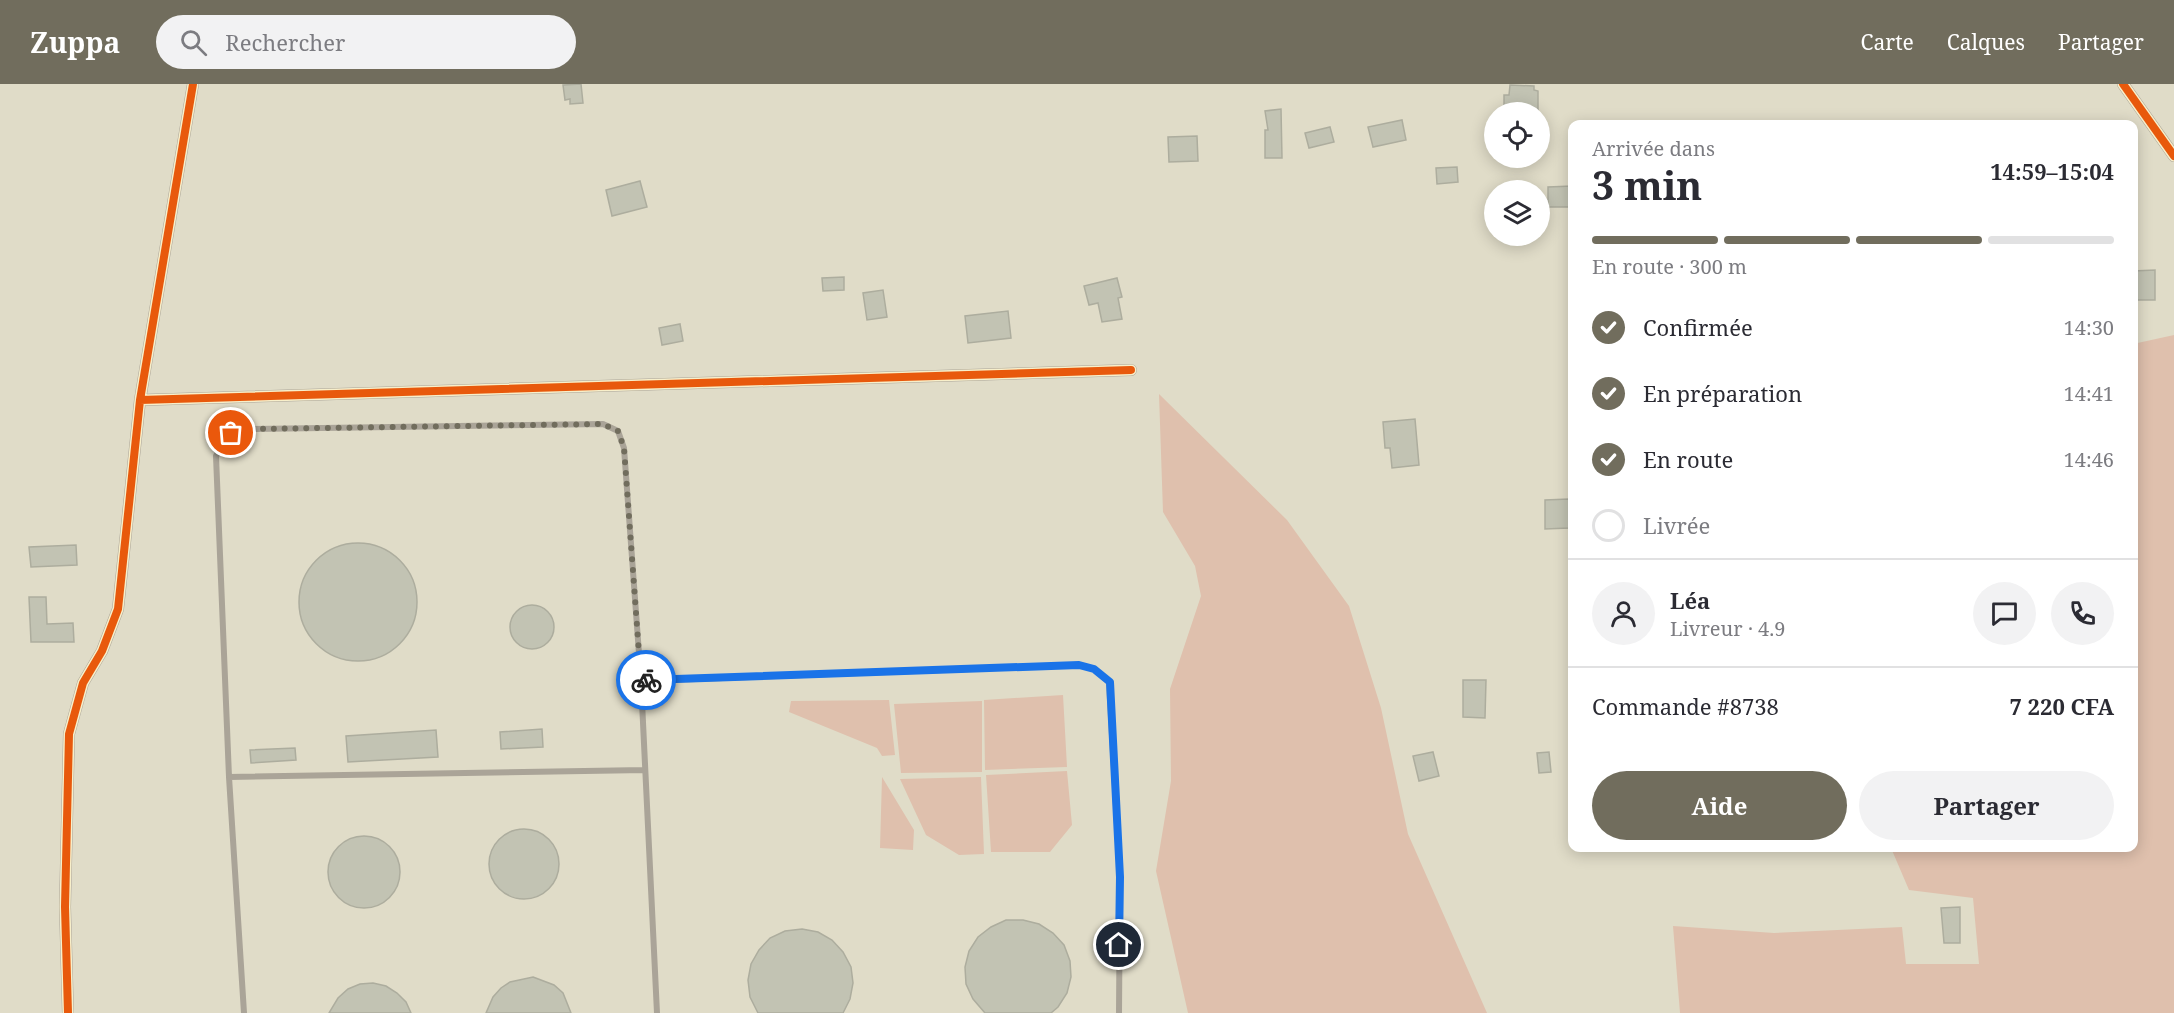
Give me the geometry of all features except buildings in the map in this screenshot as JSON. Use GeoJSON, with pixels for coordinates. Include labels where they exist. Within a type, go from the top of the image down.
{"type":"FeatureCollection","features":[{"type":"Feature","properties":{"kind":"street"},"geometry":{"type":"LineString","coordinates":[[68,1013],[65,907],[69,734],[83,683],[102,651],[118,609],[140,400],[193,84]]}},
{"type":"Feature","properties":{"kind":"street"},"geometry":{"type":"LineString","coordinates":[[2123,84],[2174,156]]}},
{"type":"Feature","properties":{"kind":"street"},"geometry":{"type":"LineString","coordinates":[[140,400],[1131,370]]}},
{"type":"Feature","properties":{"kind":"lane"},"geometry":{"type":"LineString","coordinates":[[244,1013],[229,777],[216,456],[231,433],[254,429],[603,424],[618,431],[624,448],[641,681],[657,1013]]}},
{"type":"Feature","properties":{"kind":"lane"},"geometry":{"type":"LineString","coordinates":[[641,681],[1079,665],[1094,669],[1110,682],[1120,877],[1119,1013]]}},
{"type":"Feature","properties":{"kind":"lane"},"geometry":{"type":"LineString","coordinates":[[229,777],[645,770]]}},
{"type":"Feature","properties":{"kind":"shaded area"},"geometry":{"type":"Polygon","coordinates":[[[2174,335],[2174,1013],[1680,1013],[1673,926],[1774,933],[1902,927],[1906,964],[1979,964],[1973,898],[1909,890],[1893,852],[2138,852],[2138,343],[2174,335]]]}},
{"type":"Feature","properties":{"kind":"shaded area"},"geometry":{"type":"Polygon","coordinates":[[[1159,394],[1287,520],[1349,606],[1381,708],[1408,834],[1487,1013],[1188,1013],[1156,871],[1171,781],[1170,689],[1201,596],[1195,566],[1163,512],[1159,394]]]}},
{"type":"Feature","properties":{"kind":"shaded area"},"geometry":{"type":"Polygon","coordinates":[[[1063,695],[1067,767],[985,770],[984,700],[1063,695]]]}},
{"type":"Feature","properties":{"kind":"shaded area"},"geometry":{"type":"Polygon","coordinates":[[[889,700],[895,755],[882,756],[877,748],[789,712],[791,701],[889,700]]]}},
{"type":"Feature","properties":{"kind":"shaded area"},"geometry":{"type":"Polygon","coordinates":[[[982,701],[982,772],[901,773],[894,704],[982,701]]]}},
{"type":"Feature","properties":{"kind":"shaded area"},"geometry":{"type":"Polygon","coordinates":[[[1067,771],[1072,825],[1050,852],[991,852],[986,775],[1067,771]]]}},
{"type":"Feature","properties":{"kind":"shaded area"},"geometry":{"type":"Polygon","coordinates":[[[882,777],[914,830],[913,850],[880,848],[882,777]]]}},
{"type":"Feature","properties":{"kind":"shaded area"},"geometry":{"type":"Polygon","coordinates":[[[981,777],[984,854],[959,855],[926,835],[900,779],[981,777]]]}},
{"type":"Feature","properties":{"kind":"cycle path"},"geometry":{"type":"LineString","coordinates":[[68,1013],[65,907],[69,734],[83,683],[102,651],[118,609],[140,400],[193,84]]}},
{"type":"Feature","properties":{"kind":"cycle path"},"geometry":{"type":"LineString","coordinates":[[2123,84],[2174,156]]}},
{"type":"Feature","properties":{"kind":"cycle path"},"geometry":{"type":"LineString","coordinates":[[140,400],[1131,370]]}},
{"type":"Feature","properties":{"kind":"way so far"},"geometry":{"type":"LineString","coordinates":[[231,433],[254,429],[603,424],[618,431],[624,448],[641,681],[646,680]]}},
{"type":"Feature","properties":{"kind":"route"},"geometry":{"type":"LineString","coordinates":[[646,680],[1079,665],[1094,669],[1110,682],[1120,877],[1119,945]]}}]}
